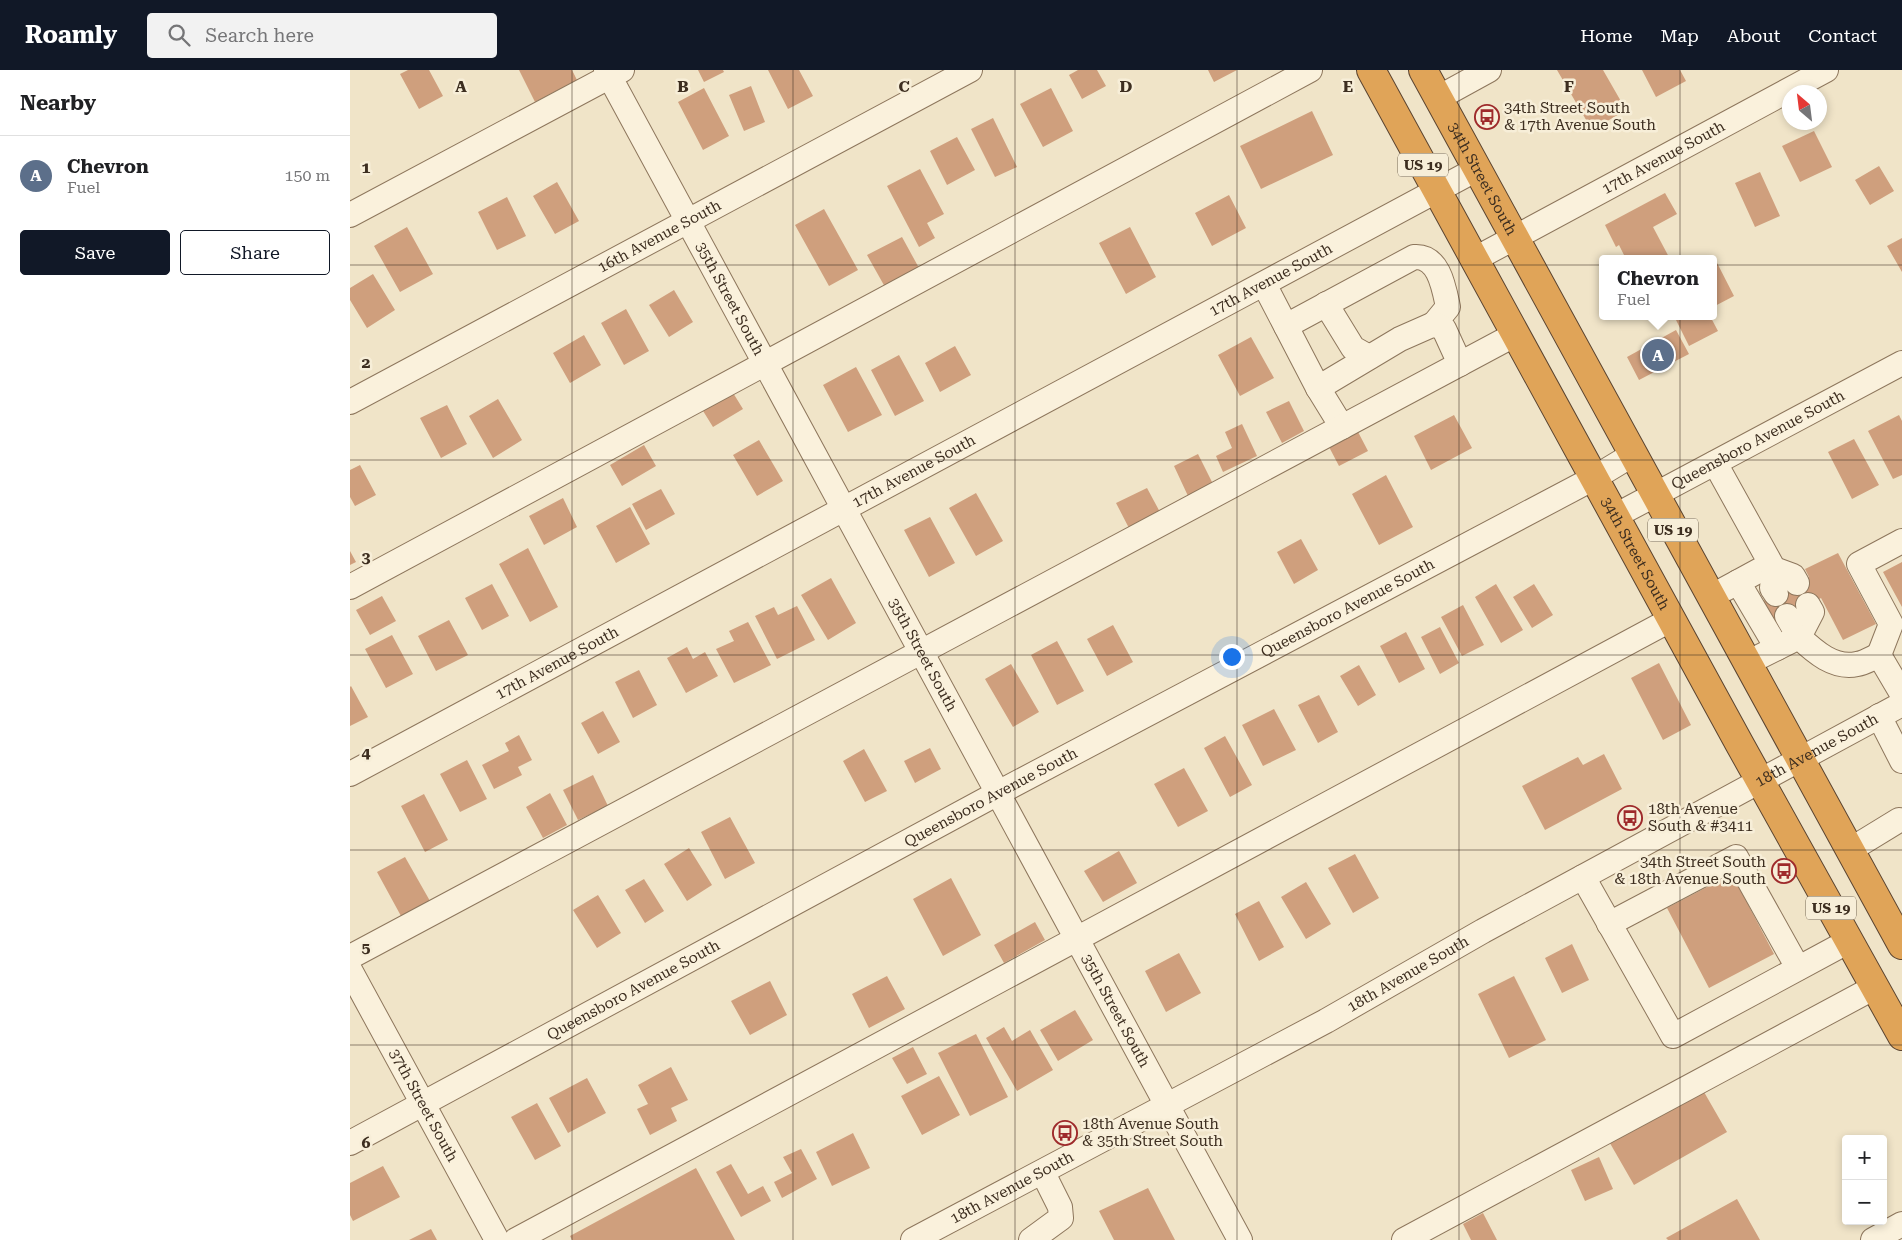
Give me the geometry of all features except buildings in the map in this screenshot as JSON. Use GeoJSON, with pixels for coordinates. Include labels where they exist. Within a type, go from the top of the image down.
{"type":"FeatureCollection","features":[{"type":"Feature","properties":{"kind":"highway","name":"34th Street South"},"geometry":{"type":"LineString","coordinates":[[1371,70],[1902,1036]]}},
{"type":"Feature","properties":{"kind":"highway","name":"34th Street South"},"geometry":{"type":"LineString","coordinates":[[1422,70],[1902,945]]}},
{"type":"Feature","properties":{"kind":"street","name":"16th Avenue South"},"geometry":{"type":"LineString","coordinates":[[350,402],[970,70]]}},
{"type":"Feature","properties":{"kind":"street"},"geometry":{"type":"LineString","coordinates":[[350,587],[1310,70]]}},
{"type":"Feature","properties":{"kind":"street","name":"17th Avenue South"},"geometry":{"type":"LineString","coordinates":[[1475,259],[1826,70]]}},
{"type":"Feature","properties":{"kind":"street","name":"35th Street South"},"geometry":{"type":"LineString","coordinates":[[612,72],[688,221],[1240,1240]]}},
{"type":"Feature","properties":{"kind":"street"},"geometry":{"type":"LineString","coordinates":[[350,216],[612,72]]}},
{"type":"Feature","properties":{"kind":"street"},"geometry":{"type":"LineString","coordinates":[[1438,98],[1478,73]]}},
{"type":"Feature","properties":{"kind":"street","name":"17th Avenue South"},"geometry":{"type":"LineString","coordinates":[[350,774],[1477,169]]}},
{"type":"Feature","properties":{"kind":"street"},"geometry":{"type":"LineString","coordinates":[[1286,326],[1414,258],[1421,257],[1430,262],[1443,282],[1448,306],[1434,324],[1400,338],[1318,388]]}},
{"type":"Feature","properties":{"kind":"street"},"geometry":{"type":"LineString","coordinates":[[1264,284],[1318,388],[1342,427]]}},
{"type":"Feature","properties":{"kind":"street"},"geometry":{"type":"LineString","coordinates":[[1326,304],[1353,348],[1369,357]]}},
{"type":"Feature","properties":{"kind":"street"},"geometry":{"type":"LineString","coordinates":[[1434,324],[1444,329],[1460,364]]}},
{"type":"Feature","properties":{"kind":"street"},"geometry":{"type":"LineString","coordinates":[[350,957],[1516,334]]}},
{"type":"Feature","properties":{"kind":"street","name":"Queensboro Avenue South"},"geometry":{"type":"LineString","coordinates":[[1615,516],[1902,363]]}},
{"type":"Feature","properties":{"kind":"street","name":"Queensboro Avenue South"},"geometry":{"type":"LineString","coordinates":[[350,1143],[998,793],[1594,478],[1632,455]]}},
{"type":"Feature","properties":{"kind":"street"},"geometry":{"type":"LineString","coordinates":[[1715,463],[1772,566],[1772,588],[1776,594]]}},
{"type":"Feature","properties":{"kind":"street"},"geometry":{"type":"LineString","coordinates":[[1902,542],[1859,564],[1891,624],[1880,655],[1902,694]]}},
{"type":"Feature","properties":{"kind":"street"},"geometry":{"type":"LineString","coordinates":[[1710,597],[1772,566]]}},
{"type":"Feature","properties":{"kind":"street"},"geometry":{"type":"LineString","coordinates":[[1772,566],[1793,576],[1797,583]]}},
{"type":"Feature","properties":{"kind":"street"},"geometry":{"type":"LineString","coordinates":[[1738,582],[1778,648]]}},
{"type":"Feature","properties":{"kind":"street"},"geometry":{"type":"LineString","coordinates":[[1747,663],[1799,637],[1812,612],[1808,605]]}},
{"type":"Feature","properties":{"kind":"street"},"geometry":{"type":"LineString","coordinates":[[1788,616],[1799,637],[1815,652],[1828,660],[1842,664],[1857,664],[1880,655]]}},
{"type":"Feature","properties":{"kind":"street"},"geometry":{"type":"LineString","coordinates":[[516,1240],[1078,940],[1672,619]]}},
{"type":"Feature","properties":{"kind":"street","name":"18th Avenue South"},"geometry":{"type":"LineString","coordinates":[[912,1240],[1326,1021],[1483,931],[1902,704]]}},
{"type":"Feature","properties":{"kind":"street"},"geometry":{"type":"LineString","coordinates":[[1879,716],[1902,761]]}},
{"type":"Feature","properties":{"kind":"street"},"geometry":{"type":"LineString","coordinates":[[1850,850],[1901,822]]}},
{"type":"Feature","properties":{"kind":"street"},"geometry":{"type":"LineString","coordinates":[[1609,924],[1736,857],[1798,968]]}},
{"type":"Feature","properties":{"kind":"street"},"geometry":{"type":"LineString","coordinates":[[1583,877],[1673,1036],[1849,941]]}},
{"type":"Feature","properties":{"kind":"street","name":"37th Street South"},"geometry":{"type":"LineString","coordinates":[[350,970],[497,1240]]}},
{"type":"Feature","properties":{"kind":"street"},"geometry":{"type":"LineString","coordinates":[[1404,1240],[1875,987]]}},
{"type":"Feature","properties":{"kind":"street"},"geometry":{"type":"LineString","coordinates":[[1031,1240],[1061,1218],[1060,1207],[1042,1172]]}},
{"type":"Feature","properties":{"kind":"street"},"geometry":{"type":"LineString","coordinates":[[1873,1240],[1902,1224]]}},
{"type":"Feature","properties":{"kind":"place","name":"34th Street South & 17th Avenue South"},"geometry":{"type":"Point","coordinates":[1487,117]}},
{"type":"Feature","properties":{"kind":"place","name":"Chevron"},"geometry":{"type":"Point","coordinates":[1658,355]}},
{"type":"Feature","properties":{"kind":"place","name":"18th Avenue South & #3411"},"geometry":{"type":"Point","coordinates":[1630,818]}},
{"type":"Feature","properties":{"kind":"place","name":"34th Street South & 18th Avenue South"},"geometry":{"type":"Point","coordinates":[1784,871]}},
{"type":"Feature","properties":{"kind":"place","name":"18th Avenue South & 35th Street South"},"geometry":{"type":"Point","coordinates":[1065,1133]}}]}
